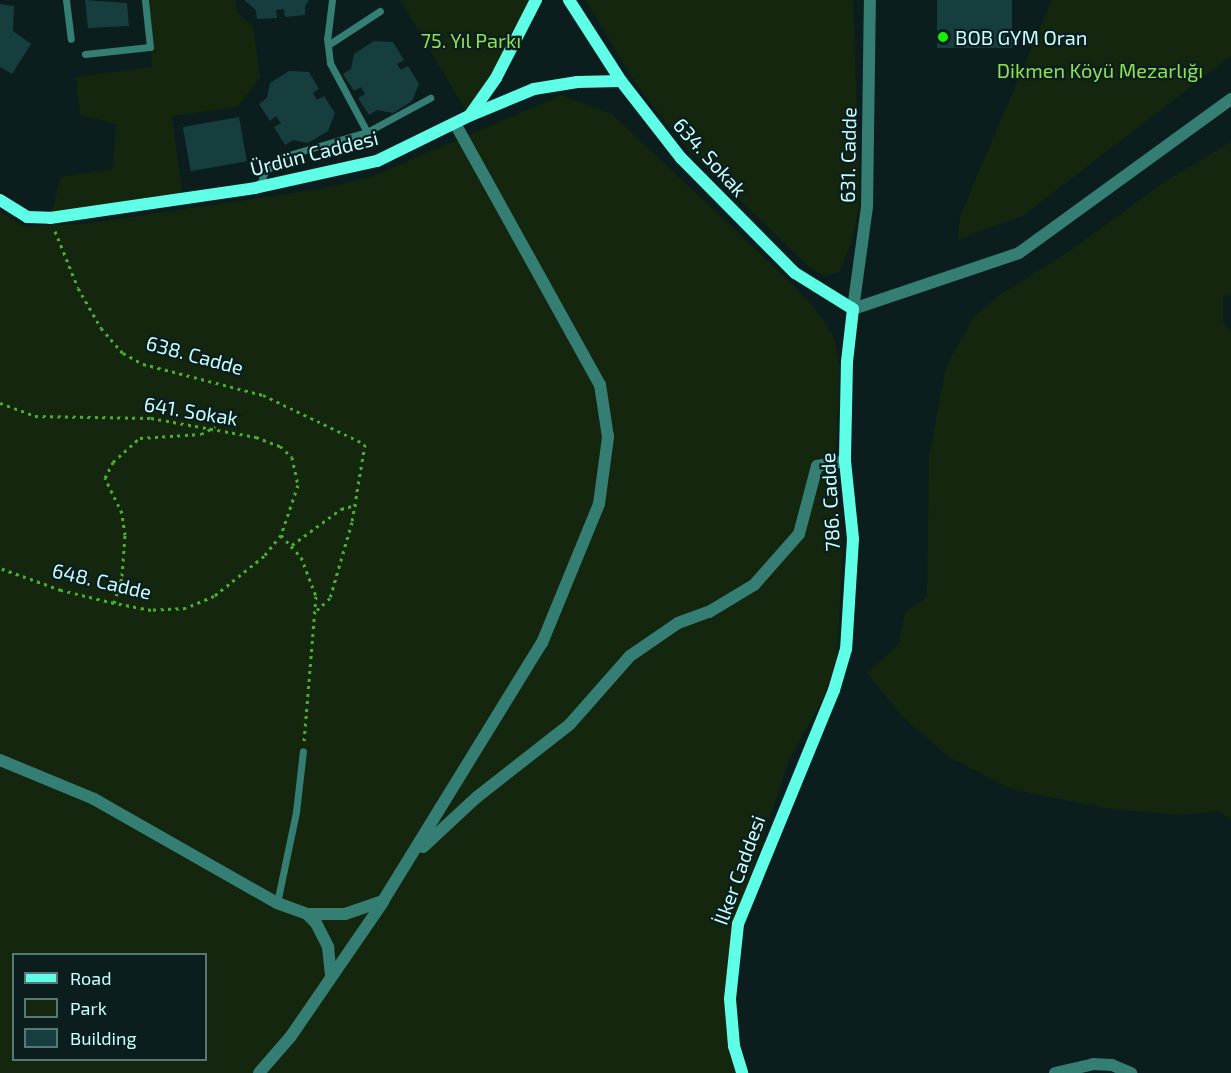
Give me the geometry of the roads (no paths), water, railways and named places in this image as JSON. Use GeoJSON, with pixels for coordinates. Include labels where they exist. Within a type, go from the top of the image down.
{"type":"FeatureCollection","features":[{"type":"Feature","properties":{"kind":"main road","name":"Ürdün Caddesi"},"geometry":{"type":"LineString","coordinates":[[0,200],[27,217],[50,218],[259,187],[377,161],[469,116],[507,60],[536,0]]}},
{"type":"Feature","properties":{"kind":"main road","name":"634. Sokak"},"geometry":{"type":"LineString","coordinates":[[569,0],[621,81],[681,158],[795,273],[854,309]]}},
{"type":"Feature","properties":{"kind":"main road"},"geometry":{"type":"LineString","coordinates":[[469,116],[510,97],[558,84],[621,81]]}},
{"type":"Feature","properties":{"kind":"main road","name":"786. Cadde"},"geometry":{"type":"LineString","coordinates":[[834,690],[846,650],[852,590],[853,539],[845,461],[847,362],[854,309]]}},
{"type":"Feature","properties":{"kind":"main road","name":"İlker Caddesi"},"geometry":{"type":"LineString","coordinates":[[742,1073],[734,1046],[730,999],[738,924],[834,690]]}},
{"type":"Feature","properties":{"kind":"street","name":"631. Cadde"},"geometry":{"type":"LineString","coordinates":[[854,309],[867,207],[870,0]]}},
{"type":"Feature","properties":{"kind":"street"},"geometry":{"type":"LineString","coordinates":[[854,309],[1019,253],[1231,99]]}},
{"type":"Feature","properties":{"kind":"street"},"geometry":{"type":"LineString","coordinates":[[0,760],[94,799],[277,903],[307,914],[345,914],[383,901],[542,643],[599,504],[608,437],[600,385],[455,123]]}},
{"type":"Feature","properties":{"kind":"street"},"geometry":{"type":"LineString","coordinates":[[259,1073],[291,1036],[424,845],[445,824],[570,724],[630,656],[678,623],[718,607],[754,585],[799,534],[817,466],[845,461]]}},
{"type":"Feature","properties":{"kind":"street"},"geometry":{"type":"LineString","coordinates":[[307,914],[316,923],[328,946],[331,977]]}},
{"type":"Feature","properties":{"kind":"street"},"geometry":{"type":"LineString","coordinates":[[1055,1073],[1093,1064],[1112,1065],[1131,1073]]}},
{"type":"Feature","properties":{"kind":"lane"},"geometry":{"type":"LineString","coordinates":[[66,0],[71,39]]}},
{"type":"Feature","properties":{"kind":"lane"},"geometry":{"type":"LineString","coordinates":[[85,54],[150,47],[145,0]]}},
{"type":"Feature","properties":{"kind":"lane"},"geometry":{"type":"LineString","coordinates":[[332,0],[327,45],[335,79],[367,132]]}},
{"type":"Feature","properties":{"kind":"lane"},"geometry":{"type":"LineString","coordinates":[[327,45],[380,10]]}},
{"type":"Feature","properties":{"kind":"lane"},"geometry":{"type":"LineString","coordinates":[[259,187],[264,173],[282,157],[367,132],[430,98]]}},
{"type":"Feature","properties":{"kind":"lane"},"geometry":{"type":"LineString","coordinates":[[277,903],[296,812],[303,751]]}},
{"type":"Feature","properties":{"kind":"place","name":"BOB GYM Oran"},"geometry":{"type":"Point","coordinates":[943,37]}},
{"type":"Feature","properties":{"kind":"park label","name":"75. Yıl Parkı"},"geometry":{"type":"Point","coordinates":[471,40]}},
{"type":"Feature","properties":{"kind":"park label","name":"Dikmen Köyü Mezarlığı"},"geometry":{"type":"Point","coordinates":[1100,70]}}]}
